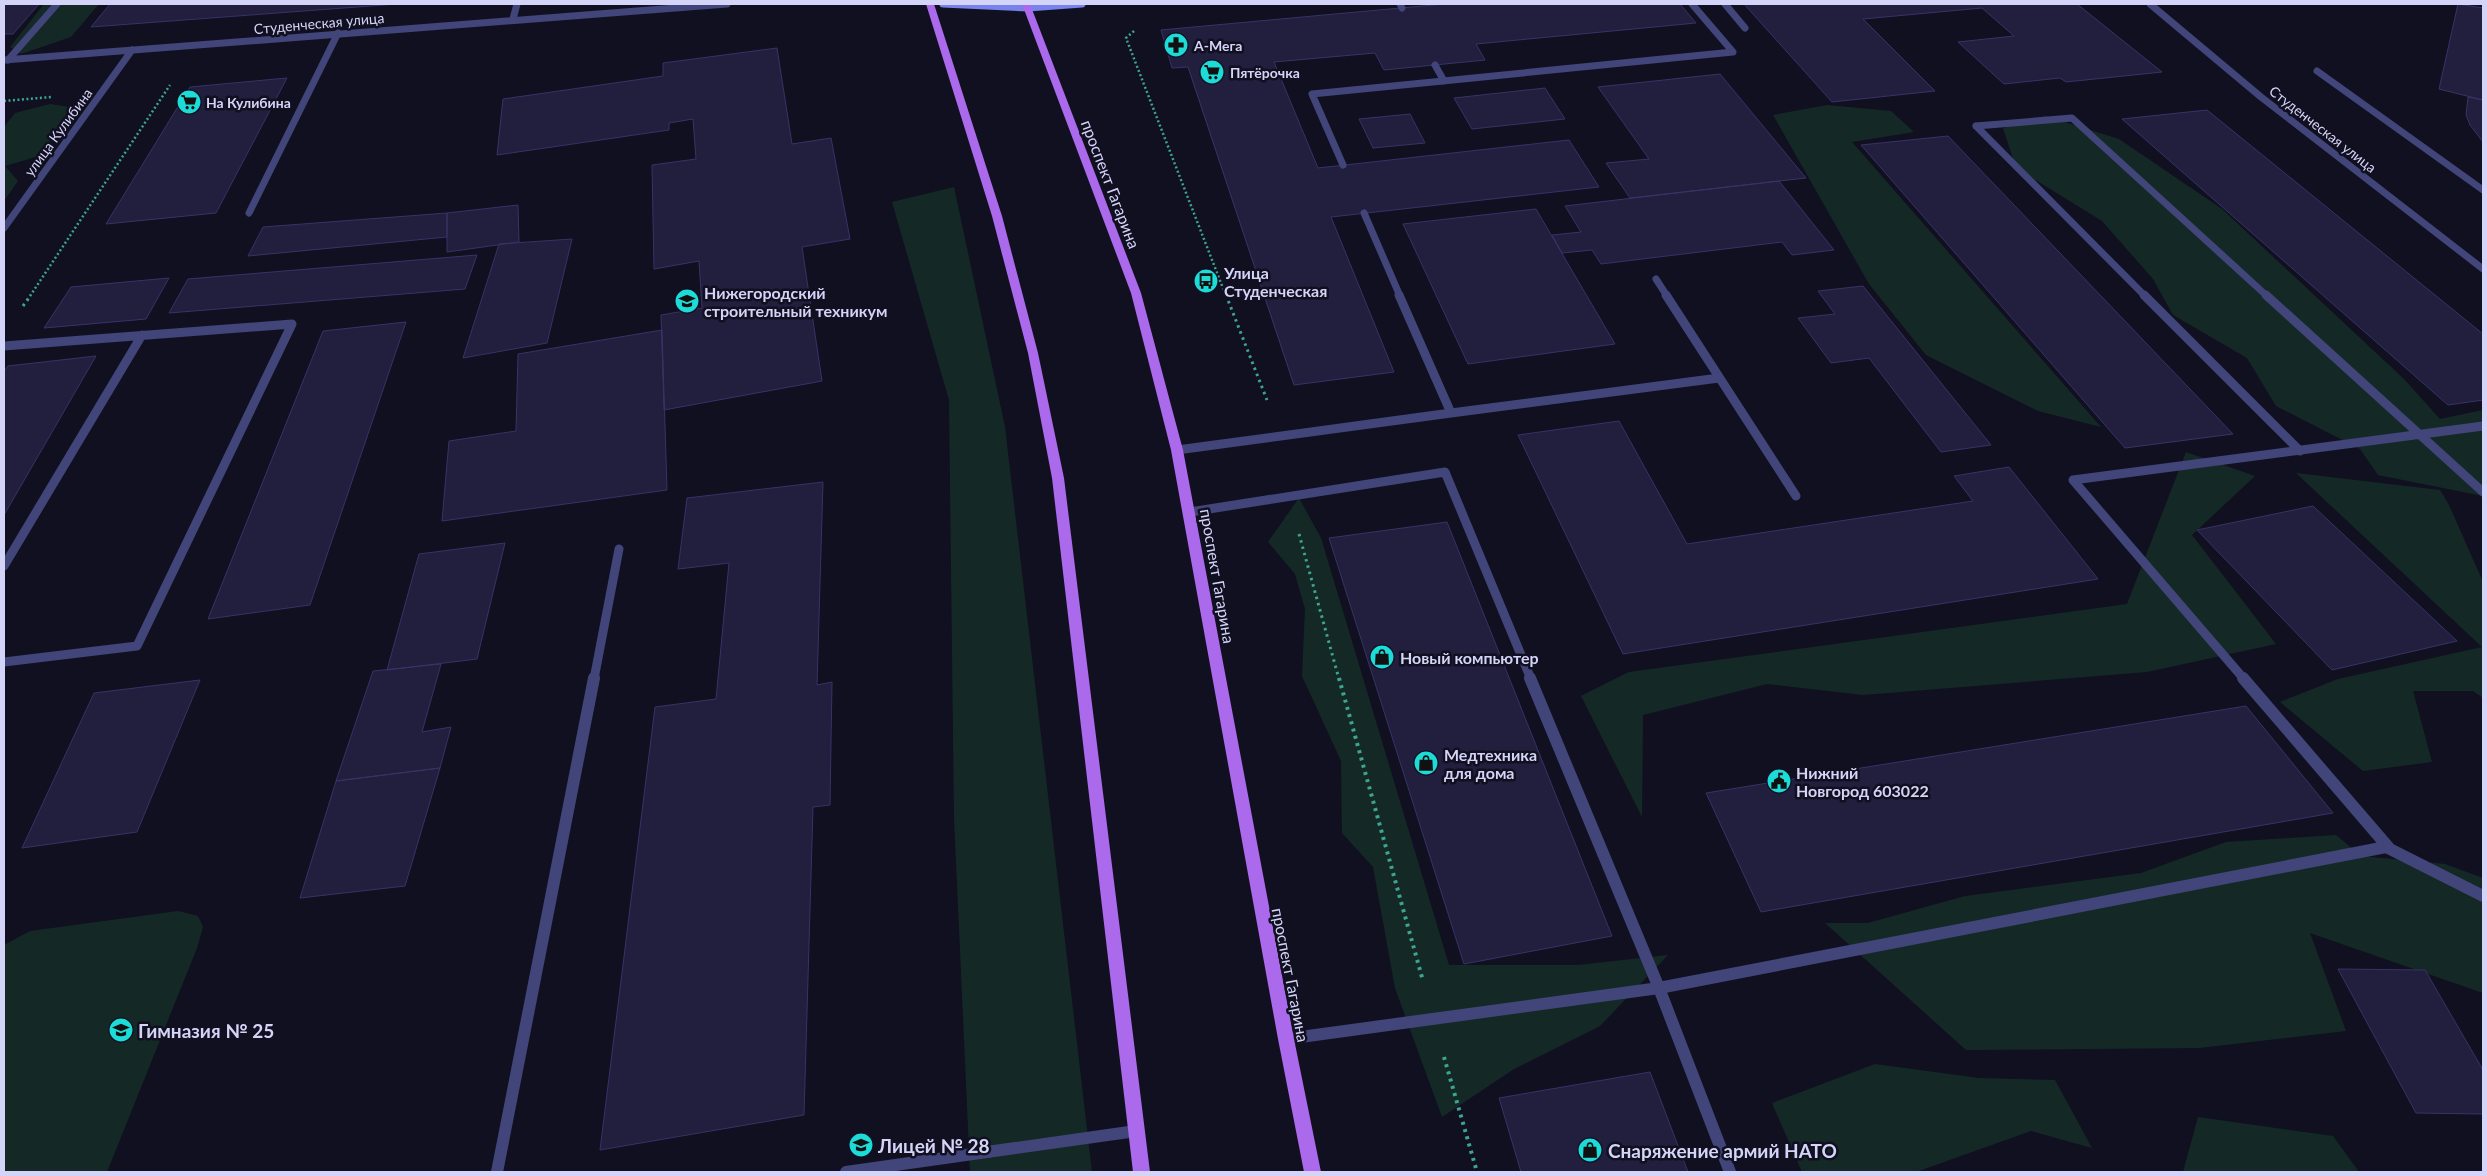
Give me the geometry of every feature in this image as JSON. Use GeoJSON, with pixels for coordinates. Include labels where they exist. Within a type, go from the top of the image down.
{"type":"FeatureCollection","features":[{"type":"Feature","properties":{"kind":"main road"},"geometry":{"type":"LineString","coordinates":[[930,4],[997,216],[1032,353],[1058,478],[1142,1172]]}},
{"type":"Feature","properties":{"kind":"main road"},"geometry":{"type":"LineString","coordinates":[[943,4],[1027,6],[1082,4]]}},
{"type":"Feature","properties":{"kind":"main road","name":"проспект Гагарина"},"geometry":{"type":"LineString","coordinates":[[1027,6],[1136,293],[1177,450],[1190,512],[1286,1040],[1314,1172]]}},
{"type":"Feature","properties":{"kind":"street"},"geometry":{"type":"LineString","coordinates":[[6,60],[35,31],[57,4]]}},
{"type":"Feature","properties":{"kind":"street"},"geometry":{"type":"LineString","coordinates":[[513,19],[517,4]]}},
{"type":"Feature","properties":{"kind":"street","name":"Студенческая улица"},"geometry":{"type":"LineString","coordinates":[[6,60],[513,19],[727,4]]}},
{"type":"Feature","properties":{"kind":"street"},"geometry":{"type":"LineString","coordinates":[[1343,165],[1312,94],[1733,52],[1692,4]]}},
{"type":"Feature","properties":{"kind":"street"},"geometry":{"type":"LineString","coordinates":[[1724,4],[1745,28]]}},
{"type":"Feature","properties":{"kind":"street","name":"Студенческая улица"},"geometry":{"type":"LineString","coordinates":[[2150,4],[2261,97],[2483,269]]}},
{"type":"Feature","properties":{"kind":"street"},"geometry":{"type":"LineString","coordinates":[[250,213],[338,34]]}},
{"type":"Feature","properties":{"kind":"street","name":"улица Кулибина"},"geometry":{"type":"LineString","coordinates":[[4,228],[132,50]]}},
{"type":"Feature","properties":{"kind":"street"},"geometry":{"type":"LineString","coordinates":[[1435,65],[1444,81]]}},
{"type":"Feature","properties":{"kind":"street"},"geometry":{"type":"LineString","coordinates":[[2317,71],[2483,190]]}},
{"type":"Feature","properties":{"kind":"street"},"geometry":{"type":"LineString","coordinates":[[2300,451],[1976,126],[2072,118],[2483,492]]}},
{"type":"Feature","properties":{"kind":"street"},"geometry":{"type":"LineString","coordinates":[[1364,214],[1451,413]]}},
{"type":"Feature","properties":{"kind":"street"},"geometry":{"type":"LineString","coordinates":[[1656,279],[1796,496]]}},
{"type":"Feature","properties":{"kind":"street"},"geometry":{"type":"LineString","coordinates":[[4,346],[292,324],[137,646],[4,662]]}},
{"type":"Feature","properties":{"kind":"street"},"geometry":{"type":"LineString","coordinates":[[4,566],[142,335]]}},
{"type":"Feature","properties":{"kind":"street"},"geometry":{"type":"LineString","coordinates":[[1177,450],[1719,378]]}},
{"type":"Feature","properties":{"kind":"street"},"geometry":{"type":"LineString","coordinates":[[2483,426],[2073,480],[2386,846],[2483,896]]}},
{"type":"Feature","properties":{"kind":"street"},"geometry":{"type":"LineString","coordinates":[[1190,512],[1445,472],[1658,988],[1730,1172]]}},
{"type":"Feature","properties":{"kind":"street"},"geometry":{"type":"LineString","coordinates":[[498,1172],[620,549]]}},
{"type":"Feature","properties":{"kind":"street"},"geometry":{"type":"LineString","coordinates":[[1286,1040],[1658,988],[2386,846]]}},
{"type":"Feature","properties":{"kind":"street"},"geometry":{"type":"LineString","coordinates":[[846,1172],[1136,1131]]}},
{"type":"Feature","properties":{"kind":"path"},"geometry":{"type":"LineString","coordinates":[[1134,31],[1126,38],[1281,436]]}},
{"type":"Feature","properties":{"kind":"path"},"geometry":{"type":"LineString","coordinates":[[20,310],[173,80]]}},
{"type":"Feature","properties":{"kind":"path"},"geometry":{"type":"LineString","coordinates":[[1289,497],[1477,1172]]}},
{"type":"Feature","properties":{"kind":"green space"},"geometry":{"type":"Polygon","coordinates":[[[44,4],[99,4],[71,37],[21,54],[10,47],[44,4]]]}},
{"type":"Feature","properties":{"kind":"green space"},"geometry":{"type":"Polygon","coordinates":[[[50,104],[77,108],[39,156],[5,166],[18,181],[4,201],[4,127],[15,113],[50,104]]]}},
{"type":"Feature","properties":{"kind":"green space"},"geometry":{"type":"Polygon","coordinates":[[[1827,105],[1891,111],[1914,132],[1852,142],[2101,427],[2038,411],[1926,355],[1869,284],[1773,115],[1827,105]]]}},
{"type":"Feature","properties":{"kind":"green space"},"geometry":{"type":"Polygon","coordinates":[[[2045,116],[2119,139],[2222,209],[2404,379],[2440,419],[2483,410],[2483,496],[2378,475],[2360,449],[2276,406],[2247,358],[2173,315],[2153,279],[2102,221],[2016,168],[2003,128],[2045,116]]]}},
{"type":"Feature","properties":{"kind":"green space"},"geometry":{"type":"Polygon","coordinates":[[[954,187],[1005,427],[1092,1172],[970,1172],[954,817],[949,400],[892,202],[954,187]]]}},
{"type":"Feature","properties":{"kind":"green space"},"geometry":{"type":"Polygon","coordinates":[[[2186,452],[2255,476],[2192,535],[2276,644],[2147,672],[1863,695],[1767,684],[1643,715],[1642,817],[1581,696],[1629,672],[2127,604],[2186,452]]]}},
{"type":"Feature","properties":{"kind":"green space"},"geometry":{"type":"Polygon","coordinates":[[[2296,473],[2440,490],[2449,505],[2483,582],[2483,698],[2473,691],[2413,691],[2432,762],[2363,771],[2280,702],[2338,679],[2482,647],[2296,473]]]}},
{"type":"Feature","properties":{"kind":"green space"},"geometry":{"type":"Polygon","coordinates":[[[1299,498],[1321,538],[1449,965],[1578,965],[1668,955],[1600,1026],[1514,1069],[1442,1117],[1395,988],[1373,867],[1342,833],[1341,761],[1302,676],[1305,609],[1295,574],[1268,542],[1299,498]]]}},
{"type":"Feature","properties":{"kind":"green space"},"geometry":{"type":"Polygon","coordinates":[[[2336,835],[2361,856],[2445,864],[2483,878],[2483,993],[2310,933],[2346,1031],[2199,1048],[1966,1050],[1825,923],[1868,923],[1965,896],[2141,873],[2226,842],[2336,835]]]}},
{"type":"Feature","properties":{"kind":"green space"},"geometry":{"type":"Polygon","coordinates":[[[178,911],[198,916],[203,927],[197,948],[107,1172],[4,1172],[4,945],[30,931],[178,911]]]}},
{"type":"Feature","properties":{"kind":"green space"},"geometry":{"type":"Polygon","coordinates":[[[1875,1064],[1979,1078],[2055,1080],[2092,1148],[2031,1131],[1916,1172],[1802,1172],[1772,1103],[1875,1064]]]}},
{"type":"Feature","properties":{"kind":"green space"},"geometry":{"type":"Polygon","coordinates":[[[2198,1117],[2333,1136],[2359,1172],[2183,1172],[2198,1117]]]}},
{"type":"Feature","properties":{"kind":"building"},"geometry":{"type":"Polygon","coordinates":[[[4,4],[39,4],[13,34],[4,34],[4,4]]]}},
{"type":"Feature","properties":{"kind":"building"},"geometry":{"type":"Polygon","coordinates":[[[110,4],[397,4],[91,27],[110,4]]]}},
{"type":"Feature","properties":{"kind":"building"},"geometry":{"type":"Polygon","coordinates":[[[1444,4],[1680,4],[1696,23],[1476,44],[1485,60],[1384,70],[1375,53],[1274,62],[1318,168],[1569,140],[1599,187],[1331,217],[1394,372],[1294,385],[1188,67],[1172,68],[1161,30],[1444,4]]]}},
{"type":"Feature","properties":{"kind":"building"},"geometry":{"type":"Polygon","coordinates":[[[1744,4],[2077,4],[2162,72],[2066,82],[2060,78],[2004,84],[1958,42],[2014,36],[1982,8],[1863,19],[1935,91],[1832,102],[1744,4]]]}},
{"type":"Feature","properties":{"kind":"building"},"geometry":{"type":"Polygon","coordinates":[[[2458,4],[2483,8],[2483,100],[2439,89],[2458,4]]]}},
{"type":"Feature","properties":{"kind":"building"},"geometry":{"type":"Polygon","coordinates":[[[777,48],[792,144],[831,138],[850,239],[802,247],[822,381],[664,410],[661,315],[702,308],[699,261],[654,269],[652,165],[696,159],[693,119],[669,123],[669,130],[497,155],[503,99],[663,76],[663,63],[777,48]]]}},
{"type":"Feature","properties":{"kind":"building"},"geometry":{"type":"Polygon","coordinates":[[[1720,74],[1806,178],[1630,198],[1606,163],[1649,159],[1598,87],[1720,74]]]}},
{"type":"Feature","properties":{"kind":"building"},"geometry":{"type":"Polygon","coordinates":[[[287,78],[216,213],[106,224],[190,87],[287,78]]]}},
{"type":"Feature","properties":{"kind":"building"},"geometry":{"type":"Polygon","coordinates":[[[1545,88],[1565,119],[1472,129],[1454,98],[1545,88]]]}},
{"type":"Feature","properties":{"kind":"building"},"geometry":{"type":"Polygon","coordinates":[[[2468,97],[2483,100],[2483,142],[2470,125],[2466,115],[2468,97]]]}},
{"type":"Feature","properties":{"kind":"building"},"geometry":{"type":"Polygon","coordinates":[[[2207,110],[2483,334],[2483,400],[2448,405],[2122,119],[2207,110]]]}},
{"type":"Feature","properties":{"kind":"building"},"geometry":{"type":"Polygon","coordinates":[[[1410,114],[1425,143],[1373,148],[1359,119],[1410,114]]]}},
{"type":"Feature","properties":{"kind":"building"},"geometry":{"type":"Polygon","coordinates":[[[1948,136],[2233,434],[2125,448],[1861,145],[1948,136]]]}},
{"type":"Feature","properties":{"kind":"building"},"geometry":{"type":"Polygon","coordinates":[[[1779,181],[1834,250],[1792,255],[1782,242],[1601,264],[1592,250],[1562,253],[1552,235],[1581,232],[1565,206],[1779,181]]]}},
{"type":"Feature","properties":{"kind":"building"},"geometry":{"type":"Polygon","coordinates":[[[518,205],[519,242],[447,252],[447,213],[518,205]]]}},
{"type":"Feature","properties":{"kind":"building"},"geometry":{"type":"Polygon","coordinates":[[[1536,209],[1615,344],[1468,364],[1403,224],[1536,209]]]}},
{"type":"Feature","properties":{"kind":"building"},"geometry":{"type":"Polygon","coordinates":[[[447,213],[447,237],[248,256],[263,227],[447,213]]]}},
{"type":"Feature","properties":{"kind":"building"},"geometry":{"type":"Polygon","coordinates":[[[572,239],[547,343],[463,358],[499,244],[572,239]]]}},
{"type":"Feature","properties":{"kind":"building"},"geometry":{"type":"Polygon","coordinates":[[[477,255],[465,289],[169,313],[188,279],[477,255]]]}},
{"type":"Feature","properties":{"kind":"building"},"geometry":{"type":"Polygon","coordinates":[[[169,278],[146,319],[44,328],[71,287],[169,278]]]}},
{"type":"Feature","properties":{"kind":"building"},"geometry":{"type":"Polygon","coordinates":[[[1863,286],[1991,445],[1941,452],[1869,358],[1831,363],[1798,318],[1835,314],[1818,291],[1863,286]]]}},
{"type":"Feature","properties":{"kind":"building"},"geometry":{"type":"Polygon","coordinates":[[[406,322],[310,605],[208,619],[323,331],[406,322]]]}},
{"type":"Feature","properties":{"kind":"building"},"geometry":{"type":"Polygon","coordinates":[[[662,330],[667,490],[442,521],[449,441],[516,431],[518,354],[662,330]]]}},
{"type":"Feature","properties":{"kind":"building"},"geometry":{"type":"Polygon","coordinates":[[[96,356],[4,515],[4,371],[8,366],[96,356]]]}},
{"type":"Feature","properties":{"kind":"building"},"geometry":{"type":"Polygon","coordinates":[[[1619,421],[1687,544],[1973,501],[1954,476],[2009,467],[2098,579],[1623,654],[1518,435],[1619,421]]]}},
{"type":"Feature","properties":{"kind":"building"},"geometry":{"type":"Polygon","coordinates":[[[823,482],[817,685],[832,682],[830,805],[813,807],[804,1115],[600,1150],[655,707],[716,699],[729,563],[678,569],[687,498],[823,482]]]}},
{"type":"Feature","properties":{"kind":"building"},"geometry":{"type":"Polygon","coordinates":[[[2313,506],[2457,641],[2332,670],[2197,530],[2313,506]]]}},
{"type":"Feature","properties":{"kind":"building"},"geometry":{"type":"Polygon","coordinates":[[[1447,522],[1612,936],[1464,964],[1329,538],[1447,522]]]}},
{"type":"Feature","properties":{"kind":"building"},"geometry":{"type":"Polygon","coordinates":[[[505,543],[477,659],[387,670],[419,554],[505,543]]]}},
{"type":"Feature","properties":{"kind":"building"},"geometry":{"type":"Polygon","coordinates":[[[441,664],[422,732],[451,727],[440,768],[336,781],[373,671],[441,664]]]}},
{"type":"Feature","properties":{"kind":"building"},"geometry":{"type":"Polygon","coordinates":[[[200,680],[137,832],[22,848],[94,693],[200,680]]]}},
{"type":"Feature","properties":{"kind":"building"},"geometry":{"type":"Polygon","coordinates":[[[2246,706],[2333,813],[1761,912],[1706,793],[2246,706]]]}},
{"type":"Feature","properties":{"kind":"building"},"geometry":{"type":"Polygon","coordinates":[[[440,768],[405,886],[300,898],[336,781],[440,768]]]}},
{"type":"Feature","properties":{"kind":"building"},"geometry":{"type":"Polygon","coordinates":[[[2338,969],[2425,970],[2483,1070],[2483,1114],[2416,1113],[2338,969]]]}},
{"type":"Feature","properties":{"kind":"building"},"geometry":{"type":"Polygon","coordinates":[[[1650,1072],[1688,1172],[1521,1172],[1499,1098],[1650,1072]]]}},
{"type":"Feature","properties":{"kind":"place","name":"А-Мега"},"geometry":{"type":"Point","coordinates":[1176,45]}},
{"type":"Feature","properties":{"kind":"place","name":"Пятёрочка"},"geometry":{"type":"Point","coordinates":[1212,72]}},
{"type":"Feature","properties":{"kind":"place","name":"На Кулибина"},"geometry":{"type":"Point","coordinates":[189,102]}},
{"type":"Feature","properties":{"kind":"place","name":"Улица Студенческая"},"geometry":{"type":"Point","coordinates":[1206,281]}},
{"type":"Feature","properties":{"kind":"place","name":"Нижегородский строительный техникум"},"geometry":{"type":"Point","coordinates":[687,301]}},
{"type":"Feature","properties":{"kind":"place","name":"Новый компьютер"},"geometry":{"type":"Point","coordinates":[1382,657]}},
{"type":"Feature","properties":{"kind":"place","name":"Медтехника для дома"},"geometry":{"type":"Point","coordinates":[1426,763]}},
{"type":"Feature","properties":{"kind":"place","name":"Нижний Новгород 603022"},"geometry":{"type":"Point","coordinates":[1779,781]}},
{"type":"Feature","properties":{"kind":"place","name":"Гимназия № 25"},"geometry":{"type":"Point","coordinates":[121,1030]}},
{"type":"Feature","properties":{"kind":"place","name":"Лицей № 28"},"geometry":{"type":"Point","coordinates":[861,1145]}},
{"type":"Feature","properties":{"kind":"place","name":"Снаряжение армий НАТО"},"geometry":{"type":"Point","coordinates":[1590,1150]}}]}
